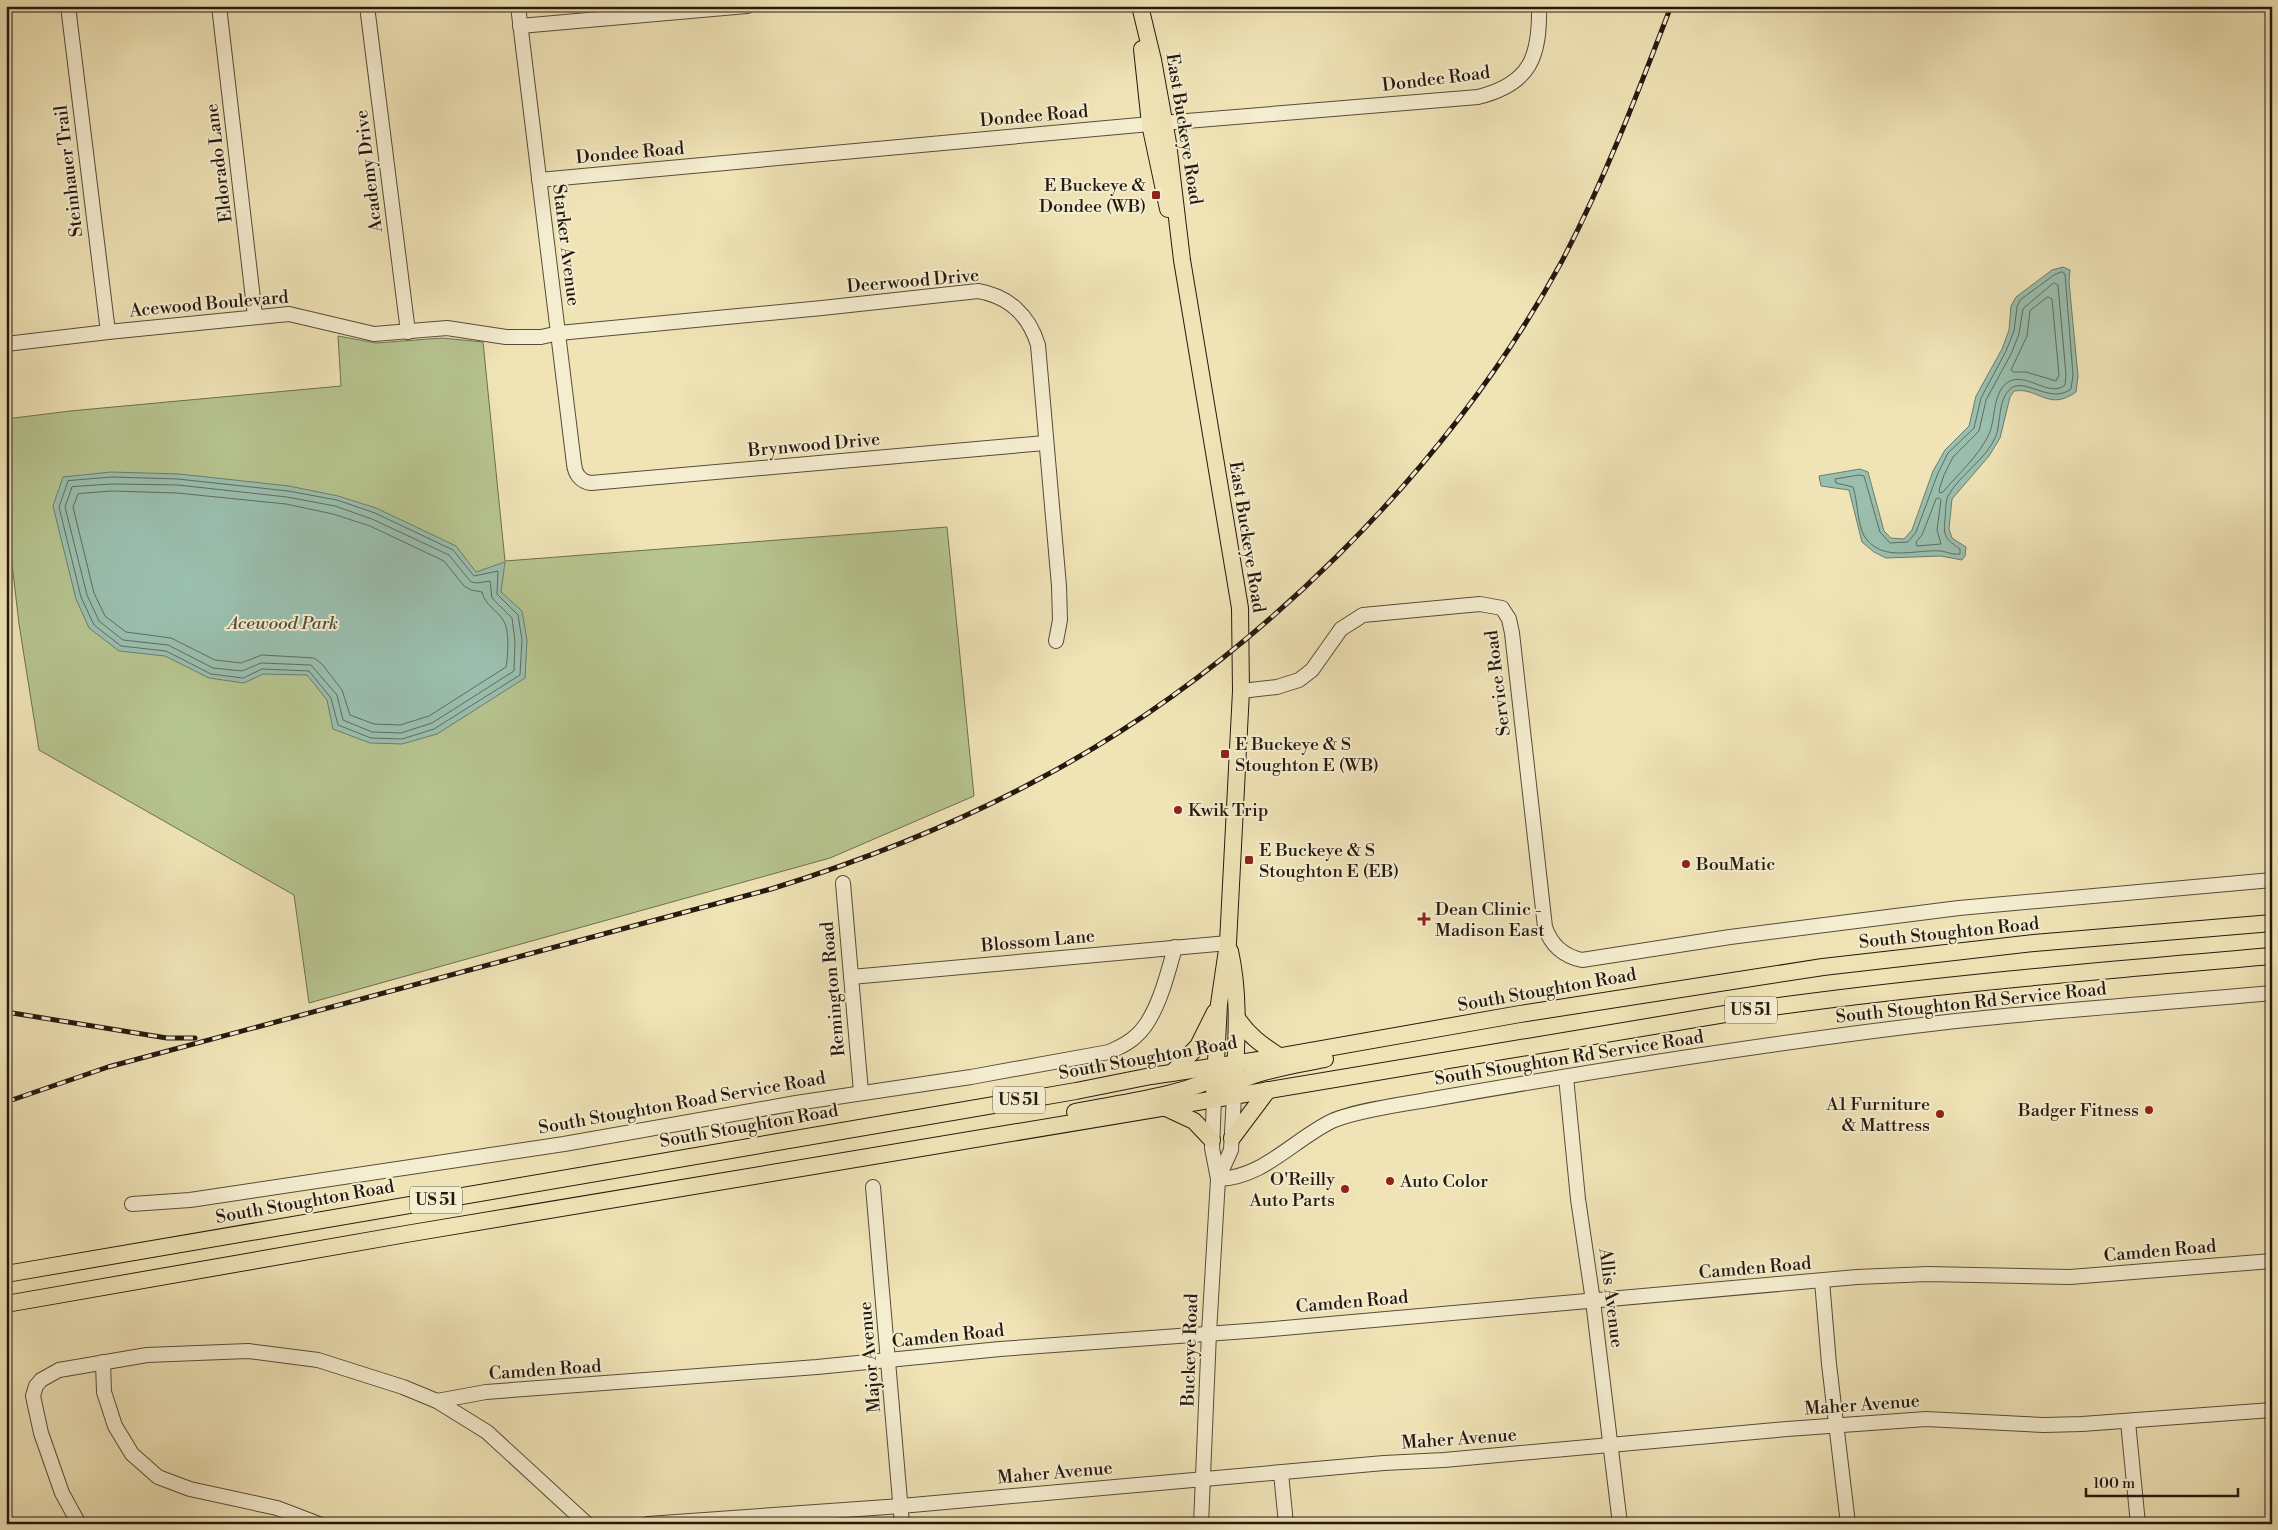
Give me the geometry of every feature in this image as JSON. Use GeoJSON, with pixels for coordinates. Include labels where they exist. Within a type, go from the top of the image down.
{"type":"FeatureCollection","features":[{"type":"Feature","properties":{"kind":"main road","name":"East Buckeye Road"},"geometry":{"type":"LineString","coordinates":[[1139,6],[1158,124],[1173,172],[1182,260],[1240,608],[1241,691],[1228,943],[1219,1004],[1214,1099]]}},
{"type":"Feature","properties":{"kind":"main road","name":"South Stoughton Road"},"geometry":{"type":"LineString","coordinates":[[6,1274],[1172,1073],[1215,1072],[1235,1064],[1279,1056],[1520,1014],[1720,982],[1906,957],[2272,923]]}},
{"type":"Feature","properties":{"kind":"main road","name":"East Buckeye Road"},"geometry":{"type":"LineString","coordinates":[[1228,943],[1236,980],[1237,1018],[1234,1090]]}},
{"type":"Feature","properties":{"kind":"main road","name":"US 51"},"geometry":{"type":"LineString","coordinates":[[9,1304],[402,1235],[1164,1108],[1214,1099],[1234,1090],[1268,1090],[1734,1013],[1843,997],[1997,979],[2272,956]]}},
{"type":"Feature","properties":{"kind":"main road"},"geometry":{"type":"LineString","coordinates":[[1172,1073],[1198,1046],[1219,1004]]}},
{"type":"Feature","properties":{"kind":"main road"},"geometry":{"type":"LineString","coordinates":[[1234,1090],[1249,1078],[1301,1064],[1491,1028],[1520,1014]]}},
{"type":"Feature","properties":{"kind":"main road"},"geometry":{"type":"LineString","coordinates":[[1237,1018],[1252,1037],[1279,1056]]}},
{"type":"Feature","properties":{"kind":"main road"},"geometry":{"type":"LineString","coordinates":[[962,1142],[1065,1113],[1163,1094],[1215,1072]]}},
{"type":"Feature","properties":{"kind":"main road"},"geometry":{"type":"LineString","coordinates":[[1232,1138],[1268,1090]]}},
{"type":"Feature","properties":{"kind":"main road"},"geometry":{"type":"LineString","coordinates":[[1164,1108],[1194,1120],[1212,1140]]}},
{"type":"Feature","properties":{"kind":"street","name":"Steinhauer Trail"},"geometry":{"type":"LineString","coordinates":[[68,6],[108,332]]}},
{"type":"Feature","properties":{"kind":"street","name":"Eldorado Lane"},"geometry":{"type":"LineString","coordinates":[[219,6],[255,316]]}},
{"type":"Feature","properties":{"kind":"street","name":"Academy Drive"},"geometry":{"type":"LineString","coordinates":[[367,6],[408,332]]}},
{"type":"Feature","properties":{"kind":"street","name":"Starker Avenue"},"geometry":{"type":"LineString","coordinates":[[518,6],[574,464],[578,476],[587,483]]}},
{"type":"Feature","properties":{"kind":"street"},"geometry":{"type":"LineString","coordinates":[[520,26],[747,6]]}},
{"type":"Feature","properties":{"kind":"street","name":"Dondee Road"},"geometry":{"type":"LineString","coordinates":[[539,180],[1478,97],[1498,92],[1525,72],[1535,57],[1540,34],[1539,6]]}},
{"type":"Feature","properties":{"kind":"street","name":"Deerwood Drive"},"geometry":{"type":"LineString","coordinates":[[559,333],[978,291],[1002,298],[1016,308],[1027,321],[1036,336],[1038,345],[1045,443],[1059,586],[1060,620],[1056,641]]}},
{"type":"Feature","properties":{"kind":"street","name":"Acewood Boulevard"},"geometry":{"type":"LineString","coordinates":[[8,344],[255,316],[289,314],[374,334],[447,328],[464,329],[506,337],[540,337],[559,333]]}},
{"type":"Feature","properties":{"kind":"street","name":"Brynwood Drive"},"geometry":{"type":"LineString","coordinates":[[587,483],[1045,443]]}},
{"type":"Feature","properties":{"kind":"street","name":"Service Road"},"geometry":{"type":"LineString","coordinates":[[1241,691],[1282,686],[1306,675],[1341,629],[1363,615],[1480,604],[1502,608],[1509,619],[1512,633],[1545,927]]}},
{"type":"Feature","properties":{"kind":"street","name":"South Stoughton Road"},"geometry":{"type":"LineString","coordinates":[[1545,927],[1551,941],[1561,952],[1576,959],[1594,960],[1740,936],[1959,908],[2272,880]]}},
{"type":"Feature","properties":{"kind":"street","name":"Remington Road"},"geometry":{"type":"LineString","coordinates":[[843,883],[861,1092]]}},
{"type":"Feature","properties":{"kind":"street","name":"Blossom Lane"},"geometry":{"type":"LineString","coordinates":[[851,977],[1228,943]]}},
{"type":"Feature","properties":{"kind":"street","name":"South Stoughton Road Service Road"},"geometry":{"type":"LineString","coordinates":[[132,1204],[190,1200],[564,1144],[861,1092],[1059,1062],[1109,1052],[1123,1046],[1143,1029],[1167,976],[1175,947]]}},
{"type":"Feature","properties":{"kind":"street","name":"South Stoughton Rd Service Road"},"geometry":{"type":"LineString","coordinates":[[1218,1178],[1237,1177],[1253,1172],[1270,1162],[1302,1137],[1337,1119],[1425,1100],[1755,1048],[1949,1022],[2272,993]]}},
{"type":"Feature","properties":{"kind":"street","name":"Allis Avenue"},"geometry":{"type":"LineString","coordinates":[[1566,1077],[1578,1199],[1593,1301],[1620,1524]]}},
{"type":"Feature","properties":{"kind":"street","name":"Buckeye Road"},"geometry":{"type":"LineString","coordinates":[[1218,1178],[1231,1150],[1234,1090]]}},
{"type":"Feature","properties":{"kind":"street","name":"Buckeye Road"},"geometry":{"type":"LineString","coordinates":[[1201,1524],[1218,1178],[1212,1140],[1214,1099]]}},
{"type":"Feature","properties":{"kind":"street","name":"Major Avenue"},"geometry":{"type":"LineString","coordinates":[[874,1187],[890,1360],[902,1524]]}},
{"type":"Feature","properties":{"kind":"street","name":"Camden Road"},"geometry":{"type":"LineString","coordinates":[[437,1401],[486,1392],[605,1384],[890,1360],[1000,1348],[1209,1333],[1822,1281],[1928,1274],[2070,1277],[2272,1261]]}},
{"type":"Feature","properties":{"kind":"street"},"geometry":{"type":"LineString","coordinates":[[1822,1281],[1848,1524]]}},
{"type":"Feature","properties":{"kind":"street"},"geometry":{"type":"LineString","coordinates":[[79,1524],[62,1493],[41,1433],[33,1396],[36,1386],[41,1380],[59,1370],[148,1355],[248,1351],[301,1356],[331,1363],[437,1401],[487,1432],[587,1524]]}},
{"type":"Feature","properties":{"kind":"street"},"geometry":{"type":"LineString","coordinates":[[103,1362],[104,1392],[115,1426],[132,1454],[158,1477],[190,1489],[276,1508],[319,1524]]}},
{"type":"Feature","properties":{"kind":"street","name":"Maher Avenue"},"geometry":{"type":"LineString","coordinates":[[648,1524],[901,1506],[1027,1493],[1611,1446],[1836,1425],[1926,1419],[2044,1425],[2128,1422],[2272,1410]]}},
{"type":"Feature","properties":{"kind":"street"},"geometry":{"type":"LineString","coordinates":[[2128,1422],[2138,1524]]}},
{"type":"Feature","properties":{"kind":"street"},"geometry":{"type":"LineString","coordinates":[[1282,1473],[1286,1524]]}},
{"type":"Feature","properties":{"kind":"green space","name":"Acewood Park"},"geometry":{"type":"Polygon","coordinates":[[[338,336],[376,343],[442,338],[483,342],[505,561],[947,527],[974,796],[830,858],[309,1003],[294,895],[39,750],[19,624],[6,512],[6,419],[70,411],[341,386],[338,336]]]}},
{"type":"Feature","properties":{"kind":"water"},"geometry":{"type":"Polygon","coordinates":[[[2063,267],[2070,270],[2069,282],[2078,376],[2076,392],[2058,400],[2044,398],[2030,392],[2014,391],[2010,397],[2000,438],[1989,456],[1952,499],[1949,529],[1952,538],[1966,547],[1965,556],[1962,560],[1941,556],[1886,558],[1874,552],[1862,542],[1849,490],[1821,486],[1819,476],[1860,469],[1868,472],[1884,531],[1891,538],[1904,539],[1912,530],[1933,471],[1945,450],[1969,426],[1976,396],[2002,349],[2009,330],[2011,306],[2016,297],[2052,270],[2063,267]]]}},
{"type":"Feature","properties":{"kind":"water"},"geometry":{"type":"Polygon","coordinates":[[[111,472],[179,474],[289,486],[338,496],[376,508],[456,546],[476,572],[505,562],[501,592],[522,611],[527,640],[525,678],[437,734],[402,744],[370,743],[333,729],[327,700],[307,675],[263,674],[244,683],[209,678],[165,656],[119,651],[89,628],[76,599],[53,506],[63,477],[111,472]]]}},
{"type":"Feature","properties":{"kind":"railway"},"geometry":{"type":"LineString","coordinates":[[6,1102],[108,1067],[806,878],[874,854],[974,812],[1039,779],[1117,733],[1193,680],[1267,621],[1337,556],[1402,487],[1462,414],[1516,338],[1562,261],[1578,230],[1607,167],[1671,6]]}},
{"type":"Feature","properties":{"kind":"railway"},"geometry":{"type":"LineString","coordinates":[[6,1012],[167,1038],[195,1038]]}},
{"type":"Feature","properties":{"kind":"place","name":"E Buckeye & Dondee (WB)"},"geometry":{"type":"Point","coordinates":[1156,195]}},
{"type":"Feature","properties":{"kind":"place","name":"E Buckeye & S Stoughton E (WB)"},"geometry":{"type":"Point","coordinates":[1225,754]}},
{"type":"Feature","properties":{"kind":"place","name":"Kwik Trip"},"geometry":{"type":"Point","coordinates":[1178,810]}},
{"type":"Feature","properties":{"kind":"place","name":"E Buckeye & S Stoughton E (EB)"},"geometry":{"type":"Point","coordinates":[1249,860]}},
{"type":"Feature","properties":{"kind":"place","name":"BouMatic"},"geometry":{"type":"Point","coordinates":[1686,864]}},
{"type":"Feature","properties":{"kind":"place","name":"Dean Clinic - Madison East"},"geometry":{"type":"Point","coordinates":[1424,919]}},
{"type":"Feature","properties":{"kind":"place","name":"Badger Fitness"},"geometry":{"type":"Point","coordinates":[2149,1110]}},
{"type":"Feature","properties":{"kind":"place","name":"A1 Furniture & Mattress"},"geometry":{"type":"Point","coordinates":[1940,1114]}},
{"type":"Feature","properties":{"kind":"place","name":"Auto Color"},"geometry":{"type":"Point","coordinates":[1390,1181]}},
{"type":"Feature","properties":{"kind":"place","name":"O'Reilly Auto Parts"},"geometry":{"type":"Point","coordinates":[1345,1189]}}]}
